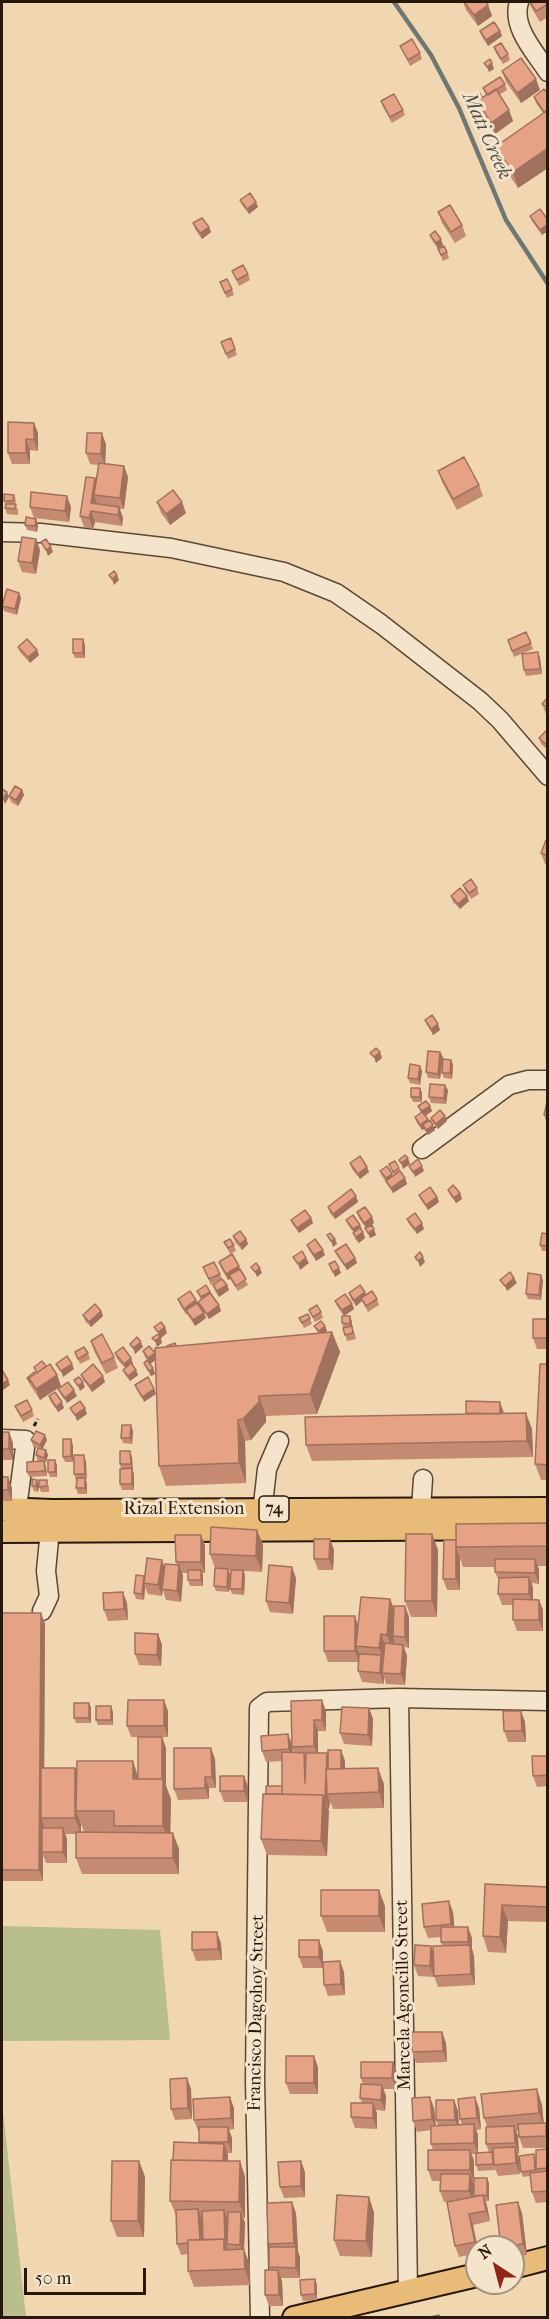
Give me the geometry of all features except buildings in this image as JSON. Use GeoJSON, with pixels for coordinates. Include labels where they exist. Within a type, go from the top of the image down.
{"type":"FeatureCollection","features":[{"type":"Feature","properties":{"kind":"main road","name":"Rizal Extension"},"geometry":{"type":"LineString","coordinates":[[9,1509],[51,1521]]}},
{"type":"Feature","properties":{"kind":"main road","name":"Rizal Extension"},"geometry":{"type":"LineString","coordinates":[[285,1519],[421,1509],[548,1509]]}},
{"type":"Feature","properties":{"kind":"main road","name":"Rizal Extension"},"geometry":{"type":"LineString","coordinates":[[2,1531],[51,1521],[262,1519],[548,1528]]}},
{"type":"Feature","properties":{"kind":"main road"},"geometry":{"type":"LineString","coordinates":[[525,2263],[548,2258]]}},
{"type":"Feature","properties":{"kind":"main road"},"geometry":{"type":"LineString","coordinates":[[300,2317],[465,2279]]}},
{"type":"Feature","properties":{"kind":"street"},"geometry":{"type":"LineString","coordinates":[[519,2],[517,17],[521,31],[548,72]]}},
{"type":"Feature","properties":{"kind":"street"},"geometry":{"type":"LineString","coordinates":[[2,532],[41,533],[171,548],[284,572],[336,593],[381,624],[480,701],[500,720],[548,776]]}},
{"type":"Feature","properties":{"kind":"street"},"geometry":{"type":"LineString","coordinates":[[422,1149],[509,1085],[528,1080],[548,1080]]}},
{"type":"Feature","properties":{"kind":"street"},"geometry":{"type":"LineString","coordinates":[[2,1439],[26,1440],[9,1509]]}},
{"type":"Feature","properties":{"kind":"street"},"geometry":{"type":"LineString","coordinates":[[262,1519],[267,1468],[279,1441]]}},
{"type":"Feature","properties":{"kind":"street"},"geometry":{"type":"LineString","coordinates":[[421,1509],[423,1479]]}},
{"type":"Feature","properties":{"kind":"street"},"geometry":{"type":"LineString","coordinates":[[42,1611],[49,1596],[46,1571],[51,1521]]}},
{"type":"Feature","properties":{"kind":"street"},"geometry":{"type":"LineString","coordinates":[[399,1698],[548,1701]]}},
{"type":"Feature","properties":{"kind":"street","name":"Francisco Dagohoy Street"},"geometry":{"type":"LineString","coordinates":[[260,2318],[255,2081],[259,1892],[259,1708],[267,1702],[399,1698]]}},
{"type":"Feature","properties":{"kind":"street","name":"Marcela Agoncillo Street"},"geometry":{"type":"LineString","coordinates":[[399,1698],[408,2292]]}},
{"type":"Feature","properties":{"kind":"green space"},"geometry":{"type":"Polygon","coordinates":[[[2,1926],[160,1930],[170,2040],[2,2041],[2,1926]]]}},
{"type":"Feature","properties":{"kind":"green space"},"geometry":{"type":"Polygon","coordinates":[[[2,2103],[26,2317],[2,2317],[2,2103]]]}},
{"type":"Feature","properties":{"kind":"waterway","name":"Mati Creek"},"geometry":{"type":"LineString","coordinates":[[394,2],[431,55],[459,108],[506,220],[548,284]]}}]}
